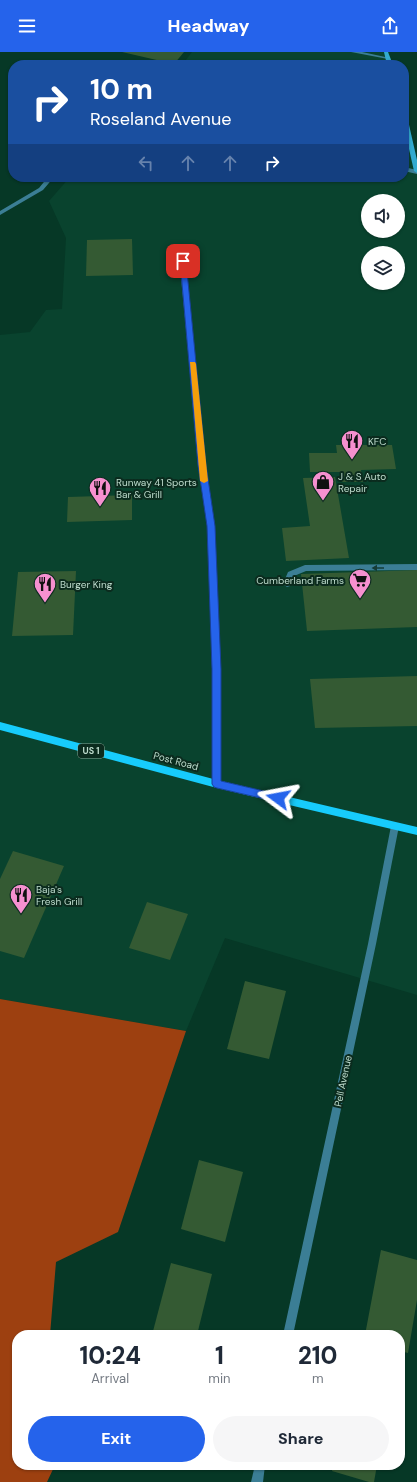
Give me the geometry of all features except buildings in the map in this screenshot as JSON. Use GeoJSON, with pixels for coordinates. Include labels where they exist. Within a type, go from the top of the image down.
{"type":"FeatureCollection","features":[{"type":"Feature","properties":{"kind":"main road"},"geometry":{"type":"LineString","coordinates":[[386,52],[388,58]]}},
{"type":"Feature","properties":{"kind":"main road"},"geometry":{"type":"LineString","coordinates":[[409,137],[417,171]]}},
{"type":"Feature","properties":{"kind":"main road","name":"Post Road"},"geometry":{"type":"LineString","coordinates":[[0,726],[217,784],[417,831]]}},
{"type":"Feature","properties":{"kind":"street"},"geometry":{"type":"LineString","coordinates":[[353,52],[388,58]]}},
{"type":"Feature","properties":{"kind":"street"},"geometry":{"type":"LineString","coordinates":[[0,213],[41,188],[46,182]]}},
{"type":"Feature","properties":{"kind":"street"},"geometry":{"type":"LineString","coordinates":[[181,246],[202,465],[211,526],[216,669],[217,784]]}},
{"type":"Feature","properties":{"kind":"street"},"geometry":{"type":"LineString","coordinates":[[287,584],[291,574],[305,568],[417,567]]}},
{"type":"Feature","properties":{"kind":"street","name":"Pell Avenue"},"geometry":{"type":"LineString","coordinates":[[289,1330],[370,952],[395,826]]}},
{"type":"Feature","properties":{"kind":"street"},"geometry":{"type":"LineString","coordinates":[[257,1482],[259,1470]]}},
{"type":"Feature","properties":{"kind":"shaded area"},"geometry":{"type":"Polygon","coordinates":[[[192,52],[389,52],[391,60],[186,60],[192,52]]]}},
{"type":"Feature","properties":{"kind":"shaded area"},"geometry":{"type":"Polygon","coordinates":[[[409,137],[417,170],[417,995],[225,938],[186,1031],[0,999],[0,335],[30,332],[46,310],[62,309],[66,238],[49,201],[66,182],[409,182],[409,137]]]}},
{"type":"Feature","properties":{"kind":"shaded area"},"geometry":{"type":"Polygon","coordinates":[[[0,999],[186,1031],[118,1232],[56,1262],[50,1330],[12,1330],[12,1470],[53,1470],[47,1482],[0,1482],[0,999]]]}},
{"type":"Feature","properties":{"kind":"slow traffic"},"geometry":{"type":"LineString","coordinates":[[193,364],[204,481]]}},
{"type":"Feature","properties":{"kind":"place","name":"KFC"},"geometry":{"type":"Point","coordinates":[352,460]}},
{"type":"Feature","properties":{"kind":"place","name":"J & S Auto Repair"},"geometry":{"type":"Point","coordinates":[323,502]}},
{"type":"Feature","properties":{"kind":"place","name":"Runway 41 Sports Bar & Grill"},"geometry":{"type":"Point","coordinates":[100,508]}},
{"type":"Feature","properties":{"kind":"place","name":"Cumberland Farms"},"geometry":{"type":"Point","coordinates":[360,600]}},
{"type":"Feature","properties":{"kind":"place","name":"Burger King"},"geometry":{"type":"Point","coordinates":[45,604]}},
{"type":"Feature","properties":{"kind":"place","name":"Baja's Fresh Grill"},"geometry":{"type":"Point","coordinates":[21,914]}},
{"type":"Feature","properties":{"kind":"route"},"geometry":{"type":"LineString","coordinates":[[183,261],[202,465],[211,526],[216,669],[217,784],[278,798]]}}]}
